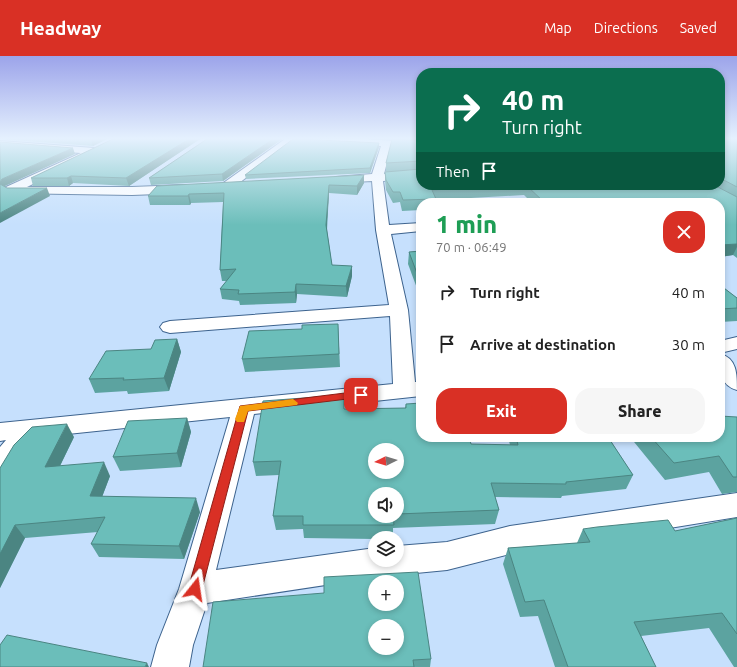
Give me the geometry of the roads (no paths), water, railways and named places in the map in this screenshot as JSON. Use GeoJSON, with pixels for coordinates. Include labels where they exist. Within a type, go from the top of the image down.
{"type":"FeatureCollection","features":[{"type":"Feature","properties":{"kind":"street"},"geometry":{"type":"LineString","coordinates":[[5,190],[55,168]]}},
{"type":"Feature","properties":{"kind":"street"},"geometry":{"type":"LineString","coordinates":[[226,187],[252,168]]}},
{"type":"Feature","properties":{"kind":"street"},"geometry":{"type":"LineString","coordinates":[[0,432],[244,408],[413,389],[383,230],[377,177],[380,168]]}},
{"type":"Feature","properties":{"kind":"street"},"geometry":{"type":"LineString","coordinates":[[322,181],[416,175]]}},
{"type":"Feature","properties":{"kind":"street"},"geometry":{"type":"LineString","coordinates":[[132,191],[151,178]]}},
{"type":"Feature","properties":{"kind":"street"},"geometry":{"type":"LineString","coordinates":[[214,187],[250,185]]}},
{"type":"Feature","properties":{"kind":"street"},"geometry":{"type":"LineString","coordinates":[[5,190],[132,191],[193,188]]}},
{"type":"Feature","properties":{"kind":"street"},"geometry":{"type":"LineString","coordinates":[[383,230],[416,227]]}},
{"type":"Feature","properties":{"kind":"street"},"geometry":{"type":"LineString","coordinates":[[170,327],[398,310]]}},
{"type":"Feature","properties":{"kind":"street"},"geometry":{"type":"LineString","coordinates":[[725,346],[737,343]]}},
{"type":"Feature","properties":{"kind":"street"},"geometry":{"type":"LineString","coordinates":[[725,367],[737,383]]}},
{"type":"Feature","properties":{"kind":"street"},"geometry":{"type":"LineString","coordinates":[[170,667],[175,644],[195,589],[244,408]]}},
{"type":"Feature","properties":{"kind":"street"},"geometry":{"type":"LineString","coordinates":[[0,463],[32,430]]}},
{"type":"Feature","properties":{"kind":"street"},"geometry":{"type":"LineString","coordinates":[[195,589],[385,561],[447,556],[510,540],[737,505]]}}]}
